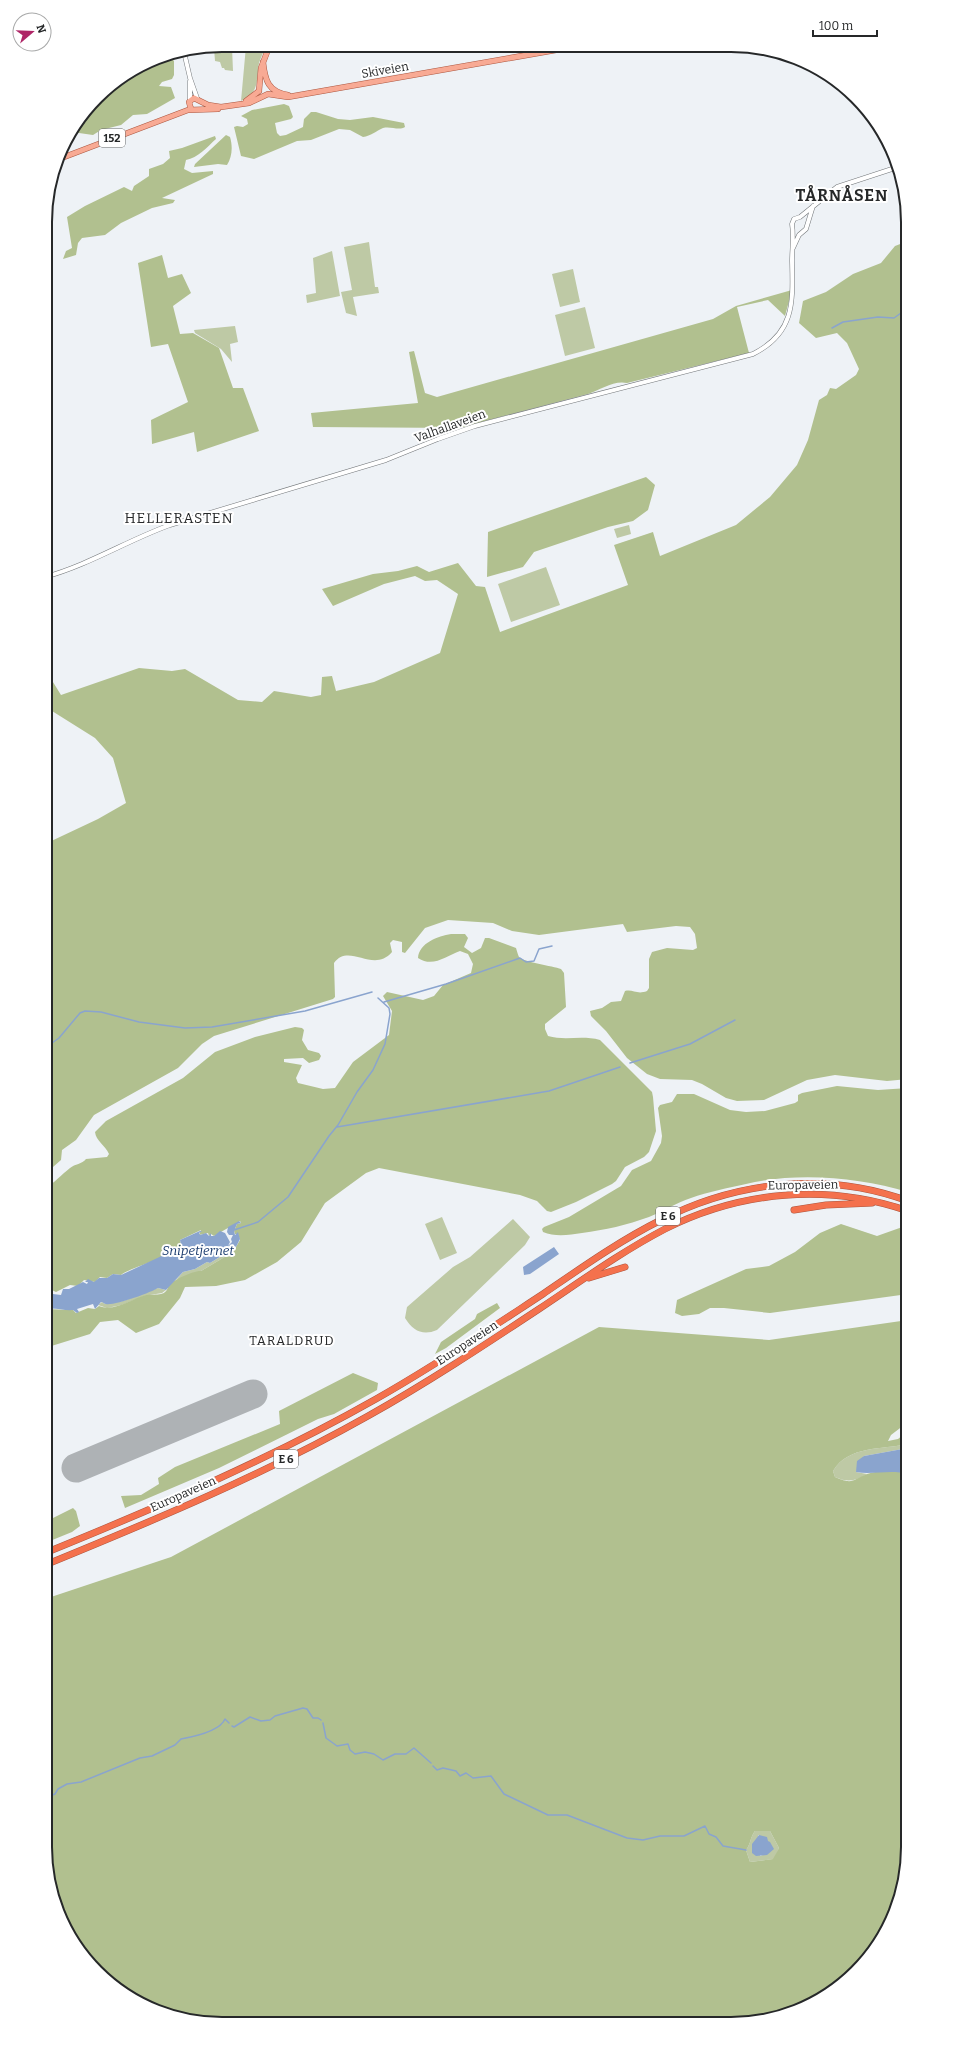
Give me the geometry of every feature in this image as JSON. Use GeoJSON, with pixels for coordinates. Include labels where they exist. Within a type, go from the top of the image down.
{"type":"FeatureCollection","features":[{"type":"Feature","properties":{"kind":"highway","name":"Europaveien"},"geometry":{"type":"LineString","coordinates":[[52,1550],[235,1472],[340,1419],[443,1360],[618,1245],[660,1220],[691,1206],[750,1189],[803,1184],[858,1188],[901,1199]]}},
{"type":"Feature","properties":{"kind":"highway","name":"Europaveien"},"geometry":{"type":"LineString","coordinates":[[52,1561],[220,1490],[334,1434],[448,1368],[579,1282],[665,1230],[722,1206],[768,1196],[803,1194],[845,1196],[882,1203],[901,1209]]}},
{"type":"Feature","properties":{"kind":"highway","name":"E 6"},"geometry":{"type":"LineString","coordinates":[[794,1210],[836,1204],[882,1203]]}},
{"type":"Feature","properties":{"kind":"highway","name":"E 6"},"geometry":{"type":"LineString","coordinates":[[579,1282],[625,1267]]}},
{"type":"Feature","properties":{"kind":"main road"},"geometry":{"type":"LineString","coordinates":[[263,62],[268,92],[259,91],[259,77],[263,62],[267,52]]}},
{"type":"Feature","properties":{"kind":"main road","name":"Skiveien"},"geometry":{"type":"LineString","coordinates":[[268,92],[294,96],[545,52]]}},
{"type":"Feature","properties":{"kind":"main road"},"geometry":{"type":"LineString","coordinates":[[260,85],[267,83]]}},
{"type":"Feature","properties":{"kind":"main road","name":"152"},"geometry":{"type":"LineString","coordinates":[[241,104],[259,91]]}},
{"type":"Feature","properties":{"kind":"main road","name":"152"},"geometry":{"type":"LineString","coordinates":[[165,118],[190,102],[199,100],[208,106],[221,107],[254,101],[268,92]]}},
{"type":"Feature","properties":{"kind":"main road"},"geometry":{"type":"LineString","coordinates":[[198,109],[199,100]]}},
{"type":"Feature","properties":{"kind":"main road"},"geometry":{"type":"LineString","coordinates":[[190,102],[191,109]]}},
{"type":"Feature","properties":{"kind":"main road","name":"152"},"geometry":{"type":"LineString","coordinates":[[65,157],[191,109],[216,110],[221,107]]}},
{"type":"Feature","properties":{"kind":"street"},"geometry":{"type":"LineString","coordinates":[[185,56],[190,78],[199,100]]}},
{"type":"Feature","properties":{"kind":"street"},"geometry":{"type":"LineString","coordinates":[[190,78],[190,102]]}},
{"type":"Feature","properties":{"kind":"street"},"geometry":{"type":"LineString","coordinates":[[813,206],[806,222],[806,229],[797,232],[793,228],[793,221],[800,217],[826,194],[839,186],[892,169]]}},
{"type":"Feature","properties":{"kind":"street"},"geometry":{"type":"LineString","coordinates":[[800,217],[806,222]]}},
{"type":"Feature","properties":{"kind":"street","name":"Valhallaveien"},"geometry":{"type":"LineString","coordinates":[[52,575],[80,565],[148,533],[170,525],[392,458],[471,427],[753,354],[775,339],[783,329],[789,316],[792,300],[793,228]]}},
{"type":"Feature","properties":{"kind":"street","name":"Valhallaveien"},"geometry":{"type":"LineString","coordinates":[[793,249],[802,231]]}},
{"type":"Feature","properties":{"kind":"green space"},"geometry":{"type":"Polygon","coordinates":[[[214,52],[232,52],[233,71],[225,70],[222,68],[220,62],[215,61],[214,52]]]}},
{"type":"Feature","properties":{"kind":"green space"},"geometry":{"type":"Polygon","coordinates":[[[245,52],[263,52],[259,63],[257,81],[254,90],[241,101],[245,52]]]}},
{"type":"Feature","properties":{"kind":"green space"},"geometry":{"type":"Polygon","coordinates":[[[172,60],[174,61],[174,75],[172,79],[162,82],[159,86],[171,87],[175,98],[147,114],[133,115],[121,125],[101,130],[93,135],[78,133],[87,118],[110,94],[137,75],[167,61],[172,60]]]}},
{"type":"Feature","properties":{"kind":"green space"},"geometry":{"type":"Polygon","coordinates":[[[284,104],[289,106],[293,117],[291,119],[275,123],[277,133],[280,136],[286,135],[303,127],[304,119],[311,112],[316,112],[338,119],[350,120],[373,117],[404,123],[405,127],[400,129],[383,128],[371,135],[363,137],[350,130],[339,129],[311,140],[297,141],[254,159],[241,156],[234,127],[243,127],[248,124],[247,119],[241,116],[252,110],[284,104]]]}},
{"type":"Feature","properties":{"kind":"green space"},"geometry":{"type":"Polygon","coordinates":[[[226,135],[230,137],[232,148],[227,165],[218,164],[194,167],[195,164],[226,135]]]}},
{"type":"Feature","properties":{"kind":"green space"},"geometry":{"type":"Polygon","coordinates":[[[215,136],[216,139],[202,152],[186,160],[184,169],[192,173],[213,171],[213,174],[162,198],[175,200],[173,203],[152,208],[121,223],[105,235],[82,238],[78,243],[76,255],[63,259],[66,251],[72,248],[67,217],[85,206],[124,187],[132,191],[134,186],[149,176],[149,169],[163,164],[170,158],[169,151],[215,136]]]}},
{"type":"Feature","properties":{"kind":"green space"},"geometry":{"type":"Polygon","coordinates":[[[369,242],[375,287],[378,287],[379,293],[353,297],[357,316],[346,313],[341,292],[352,290],[344,247],[369,242]]]}},
{"type":"Feature","properties":{"kind":"green space"},"geometry":{"type":"Polygon","coordinates":[[[901,244],[901,1080],[887,1081],[835,1075],[807,1080],[764,1100],[737,1101],[726,1098],[692,1080],[660,1079],[647,1074],[627,1058],[606,1031],[591,1016],[590,1011],[602,1008],[611,1002],[621,1001],[625,991],[647,991],[649,988],[649,959],[652,952],[667,948],[693,950],[697,948],[695,934],[690,927],[676,926],[627,932],[623,924],[539,935],[512,931],[493,923],[448,920],[425,928],[405,953],[402,952],[402,942],[393,940],[390,943],[392,952],[385,958],[369,960],[354,956],[340,957],[334,963],[335,997],[333,999],[214,1036],[202,1044],[178,1068],[94,1115],[76,1140],[62,1150],[61,1160],[52,1168],[52,841],[98,819],[126,803],[113,758],[95,738],[52,711],[52,680],[61,695],[139,668],[172,671],[185,669],[238,700],[262,702],[274,691],[311,697],[321,695],[322,677],[332,676],[336,691],[374,682],[440,653],[458,594],[437,580],[425,581],[415,576],[384,584],[333,606],[322,589],[373,574],[398,571],[417,566],[429,572],[458,563],[476,586],[485,587],[500,632],[628,585],[614,545],[653,532],[660,556],[736,525],[770,497],[797,465],[808,440],[819,400],[827,395],[830,388],[836,389],[856,375],[859,369],[847,343],[837,333],[816,338],[799,323],[803,301],[826,292],[853,274],[881,263],[895,246],[901,244]]]}},
{"type":"Feature","properties":{"kind":"green space"},"geometry":{"type":"Polygon","coordinates":[[[332,251],[340,296],[307,303],[306,295],[316,293],[313,258],[332,251]]]}},
{"type":"Feature","properties":{"kind":"green space"},"geometry":{"type":"Polygon","coordinates":[[[162,255],[168,278],[182,274],[191,293],[173,306],[180,334],[193,333],[219,348],[233,388],[243,388],[259,431],[197,452],[194,432],[152,444],[151,420],[188,402],[168,344],[151,347],[138,263],[162,255]]]}},
{"type":"Feature","properties":{"kind":"green space"},"geometry":{"type":"Polygon","coordinates":[[[573,269],[580,302],[560,307],[552,274],[573,269]]]}},
{"type":"Feature","properties":{"kind":"green space"},"geometry":{"type":"Polygon","coordinates":[[[792,290],[785,316],[768,300],[737,307],[749,353],[627,383],[622,382],[612,384],[588,394],[459,428],[313,427],[311,413],[418,403],[409,352],[414,351],[425,393],[437,397],[713,319],[736,306],[792,290]]]}},
{"type":"Feature","properties":{"kind":"green space"},"geometry":{"type":"Polygon","coordinates":[[[585,307],[595,348],[565,356],[555,315],[585,307]]]}},
{"type":"Feature","properties":{"kind":"green space"},"geometry":{"type":"Polygon","coordinates":[[[235,326],[238,342],[230,344],[232,362],[221,349],[195,333],[194,330],[235,326]]]}},
{"type":"Feature","properties":{"kind":"green space"},"geometry":{"type":"Polygon","coordinates":[[[646,477],[655,485],[648,510],[633,521],[608,527],[534,552],[523,567],[487,577],[488,532],[646,477]]]}},
{"type":"Feature","properties":{"kind":"green space"},"geometry":{"type":"Polygon","coordinates":[[[629,525],[631,534],[617,538],[614,529],[629,525]]]}},
{"type":"Feature","properties":{"kind":"green space"},"geometry":{"type":"Polygon","coordinates":[[[546,567],[560,605],[511,622],[498,584],[546,567]]]}},
{"type":"Feature","properties":{"kind":"green space"},"geometry":{"type":"Polygon","coordinates":[[[465,934],[468,938],[464,947],[472,953],[481,948],[485,938],[489,938],[516,948],[519,957],[522,959],[561,969],[564,973],[566,1007],[545,1024],[545,1029],[548,1036],[600,1040],[652,1092],[656,1131],[649,1152],[644,1157],[625,1167],[616,1181],[612,1184],[576,1202],[551,1212],[547,1211],[537,1201],[520,1195],[379,1168],[366,1173],[325,1203],[301,1242],[277,1262],[245,1280],[216,1286],[185,1287],[180,1298],[159,1324],[136,1333],[118,1320],[100,1322],[90,1334],[52,1346],[52,1309],[73,1310],[76,1313],[88,1308],[95,1309],[99,1306],[117,1306],[146,1295],[161,1294],[166,1291],[169,1285],[175,1281],[189,1274],[201,1271],[233,1252],[240,1240],[238,1234],[235,1234],[234,1231],[237,1224],[241,1223],[240,1221],[214,1236],[211,1234],[209,1236],[208,1233],[199,1235],[201,1230],[180,1240],[182,1249],[173,1251],[121,1275],[113,1274],[107,1278],[100,1277],[95,1282],[84,1280],[78,1286],[70,1285],[56,1292],[52,1290],[52,1184],[70,1168],[86,1159],[107,1157],[109,1154],[97,1138],[95,1132],[106,1121],[183,1078],[215,1052],[255,1037],[295,1027],[302,1028],[304,1030],[302,1040],[308,1050],[319,1053],[321,1056],[319,1060],[309,1063],[303,1058],[284,1059],[284,1062],[302,1065],[296,1078],[298,1083],[323,1089],[335,1088],[353,1062],[389,1035],[392,1011],[383,996],[387,992],[423,1000],[434,996],[443,985],[471,973],[473,964],[468,954],[460,951],[445,958],[429,962],[418,958],[419,953],[425,944],[440,936],[465,934]]]}},
{"type":"Feature","properties":{"kind":"green space"},"geometry":{"type":"Polygon","coordinates":[[[837,1086],[878,1090],[901,1088],[901,1190],[869,1183],[827,1178],[806,1177],[766,1180],[698,1196],[680,1202],[649,1217],[616,1227],[567,1235],[552,1235],[543,1232],[542,1229],[544,1227],[569,1217],[621,1186],[632,1170],[651,1161],[661,1143],[662,1136],[658,1108],[660,1105],[672,1102],[677,1094],[694,1094],[730,1110],[746,1112],[765,1111],[795,1103],[798,1101],[798,1095],[837,1086]]]}},
{"type":"Feature","properties":{"kind":"green space"},"geometry":{"type":"Polygon","coordinates":[[[442,1217],[457,1253],[440,1260],[425,1224],[442,1217]]]}},
{"type":"Feature","properties":{"kind":"green space"},"geometry":{"type":"Polygon","coordinates":[[[513,1219],[530,1237],[525,1245],[437,1330],[432,1332],[423,1332],[411,1326],[405,1318],[407,1307],[453,1267],[470,1257],[513,1219]]]}},
{"type":"Feature","properties":{"kind":"green space"},"geometry":{"type":"Polygon","coordinates":[[[841,1224],[877,1236],[901,1227],[901,1295],[770,1313],[710,1308],[699,1314],[682,1316],[675,1313],[677,1300],[746,1269],[769,1266],[795,1252],[820,1233],[841,1224]]]}},
{"type":"Feature","properties":{"kind":"green space"},"geometry":{"type":"Polygon","coordinates":[[[235,1248],[233,1252],[201,1271],[176,1280],[183,1272],[195,1269],[207,1262],[210,1263],[235,1248]]]}},
{"type":"Feature","properties":{"kind":"green space"},"geometry":{"type":"Polygon","coordinates":[[[158,1288],[166,1290],[162,1293],[144,1296],[122,1305],[107,1308],[98,1305],[102,1302],[105,1304],[123,1301],[158,1288]]]}},
{"type":"Feature","properties":{"kind":"green space"},"geometry":{"type":"Polygon","coordinates":[[[497,1303],[500,1308],[446,1348],[435,1354],[441,1342],[475,1319],[477,1314],[497,1303]]]}},
{"type":"Feature","properties":{"kind":"green space"},"geometry":{"type":"Polygon","coordinates":[[[901,1321],[901,1427],[891,1435],[888,1441],[898,1439],[901,1437],[901,1445],[867,1450],[857,1453],[840,1463],[833,1471],[835,1477],[845,1481],[852,1481],[867,1474],[882,1471],[901,1472],[901,1858],[898,1880],[892,1902],[878,1932],[866,1951],[835,1982],[816,1994],[786,2008],[764,2014],[742,2017],[211,2017],[189,2014],[167,2008],[137,1994],[118,1982],[87,1951],[75,1932],[61,1902],[53,1869],[52,1597],[171,1557],[599,1327],[769,1340],[901,1321]],[[755,1831],[746,1850],[750,1862],[773,1859],[779,1848],[770,1831],[755,1831]]]}},
{"type":"Feature","properties":{"kind":"green space"},"geometry":{"type":"Polygon","coordinates":[[[353,1373],[378,1383],[377,1390],[334,1414],[318,1419],[219,1468],[125,1508],[121,1496],[141,1495],[159,1484],[158,1478],[175,1467],[280,1424],[279,1411],[353,1373]]]}},
{"type":"Feature","properties":{"kind":"green space"},"geometry":{"type":"Polygon","coordinates":[[[901,1445],[901,1449],[864,1456],[856,1472],[867,1474],[859,1478],[848,1481],[835,1477],[833,1471],[848,1457],[867,1450],[901,1445]]]}},
{"type":"Feature","properties":{"kind":"green space"},"geometry":{"type":"Polygon","coordinates":[[[73,1508],[76,1511],[80,1526],[72,1532],[52,1540],[52,1518],[73,1508]]]}},
{"type":"Feature","properties":{"kind":"green space"},"geometry":{"type":"Polygon","coordinates":[[[755,1831],[770,1831],[779,1848],[774,1859],[750,1862],[746,1850],[755,1831]],[[758,1835],[760,1856],[765,1854],[768,1842],[758,1835]]]}},
{"type":"Feature","properties":{"kind":"water","name":"Snipetjernet"},"geometry":{"type":"Polygon","coordinates":[[[239,1221],[241,1223],[237,1224],[234,1231],[235,1235],[238,1232],[240,1239],[236,1247],[210,1263],[207,1262],[195,1269],[183,1272],[166,1290],[158,1288],[117,1303],[106,1304],[101,1302],[95,1309],[93,1304],[77,1309],[79,1312],[77,1313],[73,1310],[52,1308],[52,1294],[61,1295],[63,1289],[69,1289],[83,1282],[87,1284],[88,1282],[85,1282],[88,1279],[94,1282],[99,1278],[107,1278],[113,1274],[121,1275],[168,1253],[171,1254],[175,1250],[177,1251],[182,1249],[180,1240],[200,1231],[202,1231],[199,1233],[200,1235],[206,1233],[209,1236],[211,1233],[211,1236],[214,1236],[220,1231],[225,1233],[230,1242],[228,1246],[232,1242],[231,1239],[233,1235],[229,1235],[227,1232],[228,1227],[239,1221]]]}},
{"type":"Feature","properties":{"kind":"water"},"geometry":{"type":"Polygon","coordinates":[[[554,1247],[559,1254],[530,1274],[524,1275],[523,1267],[554,1247]]]}},
{"type":"Feature","properties":{"kind":"water"},"geometry":{"type":"Polygon","coordinates":[[[901,1449],[901,1473],[856,1472],[857,1461],[864,1456],[901,1449]]]}},
{"type":"Feature","properties":{"kind":"water"},"geometry":{"type":"Polygon","coordinates":[[[759,1835],[767,1837],[774,1849],[767,1855],[756,1856],[752,1853],[752,1844],[759,1835]]]}},
{"type":"Feature","properties":{"kind":"waterway"},"geometry":{"type":"LineString","coordinates":[[832,328],[843,322],[878,317],[894,318],[901,313]]}},
{"type":"Feature","properties":{"kind":"waterway"},"geometry":{"type":"LineString","coordinates":[[384,1002],[446,984],[520,958],[526,962],[534,961],[539,949],[552,946]]}},
{"type":"Feature","properties":{"kind":"waterway"},"geometry":{"type":"LineString","coordinates":[[52,1043],[59,1038],[80,1013],[85,1011],[101,1012],[139,1022],[185,1028],[212,1027],[305,1011],[372,992]]}},
{"type":"Feature","properties":{"kind":"waterway"},"geometry":{"type":"LineString","coordinates":[[234,1230],[258,1222],[288,1197],[338,1125],[357,1092],[373,1070],[385,1044],[390,1014],[389,1008],[378,998]]}},
{"type":"Feature","properties":{"kind":"waterway"},"geometry":{"type":"LineString","coordinates":[[630,1063],[690,1044],[735,1020]]}},
{"type":"Feature","properties":{"kind":"waterway"},"geometry":{"type":"LineString","coordinates":[[337,1127],[549,1091],[620,1067]]}},
{"type":"Feature","properties":{"kind":"waterway"},"geometry":{"type":"LineString","coordinates":[[232,1726],[234,1727],[250,1717],[261,1721],[270,1720],[275,1716],[303,1708],[307,1709],[313,1718],[318,1718],[321,1720]]}},
{"type":"Feature","properties":{"kind":"waterway"},"geometry":{"type":"LineString","coordinates":[[52,1795],[55,1794],[58,1789],[67,1784],[81,1782],[140,1758],[152,1756],[175,1745],[181,1739],[212,1730],[218,1727],[225,1719],[229,1723]]}},
{"type":"Feature","properties":{"kind":"waterway"},"geometry":{"type":"LineString","coordinates":[[323,1723],[326,1738],[337,1746],[348,1744],[350,1750],[355,1754],[365,1752],[374,1754],[383,1760],[395,1754],[406,1754],[414,1748],[431,1763]]}},
{"type":"Feature","properties":{"kind":"waterway"},"geometry":{"type":"LineString","coordinates":[[433,1766],[437,1770],[443,1768],[456,1771],[460,1776],[466,1773],[473,1778],[491,1776],[504,1794],[548,1815],[567,1815],[627,1838],[643,1840],[660,1836],[684,1836],[705,1826],[709,1834],[716,1837],[723,1846],[746,1850]]}},
{"type":"Feature","properties":{"kind":"runway"},"geometry":{"type":"LineString","coordinates":[[76,1468],[253,1394]]}},
{"type":"Feature","properties":{"kind":"district","name":"TÅRNÅSEN"},"geometry":{"type":"Point","coordinates":[842,195]}},
{"type":"Feature","properties":{"kind":"district","name":"HELLERASTEN"},"geometry":{"type":"Point","coordinates":[179,518]}},
{"type":"Feature","properties":{"kind":"district","name":"TARALDRUD"},"geometry":{"type":"Point","coordinates":[292,1340]}}]}
